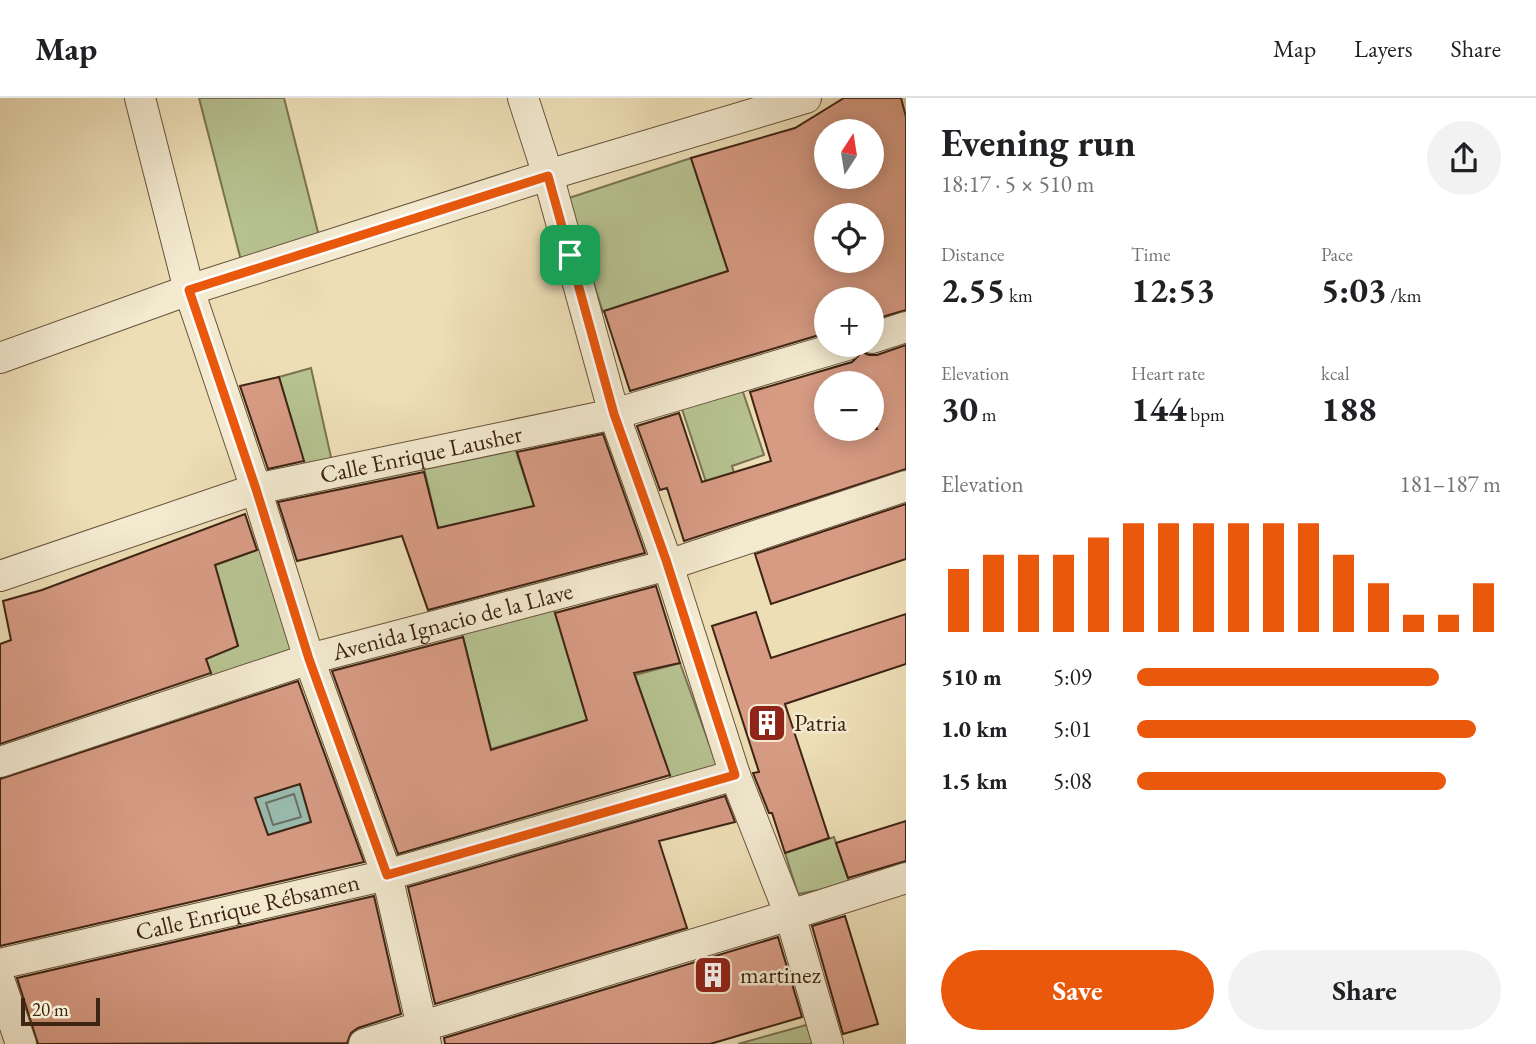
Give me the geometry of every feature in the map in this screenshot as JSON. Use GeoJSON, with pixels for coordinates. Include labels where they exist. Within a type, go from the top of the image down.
{"type":"FeatureCollection","features":[{"type":"Feature","properties":{"kind":"street"},"geometry":{"type":"LineString","coordinates":[[140,98],[189,290],[256,489],[309,659],[387,875],[423,1035]]}},
{"type":"Feature","properties":{"kind":"street"},"geometry":{"type":"LineString","coordinates":[[523,98],[548,176],[614,414],[667,565],[735,775],[790,915],[828,1044]]}},
{"type":"Feature","properties":{"kind":"street"},"geometry":{"type":"LineString","coordinates":[[0,358],[189,290],[548,176],[806,98]]}},
{"type":"Feature","properties":{"kind":"street"},"geometry":{"type":"LineString","coordinates":[[884,334],[906,327]]}},
{"type":"Feature","properties":{"kind":"street","name":"Calle Enrique Lausher"},"geometry":{"type":"LineString","coordinates":[[0,576],[256,489],[614,414],[814,355]]}},
{"type":"Feature","properties":{"kind":"street","name":"Avenida Ignacio de la Llave"},"geometry":{"type":"LineString","coordinates":[[0,762],[309,659],[667,565],[906,486]]}},
{"type":"Feature","properties":{"kind":"street","name":"Calle Enrique Rébsamen"},"geometry":{"type":"LineString","coordinates":[[0,964],[387,875],[735,775]]}},
{"type":"Feature","properties":{"kind":"street"},"geometry":{"type":"LineString","coordinates":[[364,1044],[423,1035],[906,878]]}},
{"type":"Feature","properties":{"kind":"street"},"geometry":{"type":"LineString","coordinates":[[0,982],[21,1044]]}},
{"type":"Feature","properties":{"kind":"green space"},"geometry":{"type":"Polygon","coordinates":[[[199,98],[284,98],[320,240],[244,272],[199,98]]]}},
{"type":"Feature","properties":{"kind":"green space"},"geometry":{"type":"Polygon","coordinates":[[[691,158],[728,271],[603,312],[566,199],[691,158]]]}},
{"type":"Feature","properties":{"kind":"green space"},"geometry":{"type":"Polygon","coordinates":[[[311,368],[333,466],[307,472],[279,377],[311,368]]]}},
{"type":"Feature","properties":{"kind":"green space"},"geometry":{"type":"Polygon","coordinates":[[[741,386],[764,455],[732,466],[735,476],[707,485],[681,406],[741,386]]]}},
{"type":"Feature","properties":{"kind":"green space"},"geometry":{"type":"Polygon","coordinates":[[[513,442],[534,506],[438,528],[422,460],[513,442]]]}},
{"type":"Feature","properties":{"kind":"green space"},"geometry":{"type":"Polygon","coordinates":[[[265,547],[293,653],[214,684],[206,659],[238,645],[215,565],[265,547]]]}},
{"type":"Feature","properties":{"kind":"green space"},"geometry":{"type":"Polygon","coordinates":[[[552,603],[587,720],[491,749],[460,625],[552,603]]]}},
{"type":"Feature","properties":{"kind":"green space"},"geometry":{"type":"Polygon","coordinates":[[[680,663],[720,774],[674,788],[635,675],[680,663]]]}},
{"type":"Feature","properties":{"kind":"green space"},"geometry":{"type":"Polygon","coordinates":[[[834,837],[850,884],[798,894],[785,853],[834,837]]]}},
{"type":"Feature","properties":{"kind":"green space"},"geometry":{"type":"Polygon","coordinates":[[[817,1022],[823,1044],[738,1044],[817,1022]]]}},
{"type":"Feature","properties":{"kind":"water"},"geometry":{"type":"Polygon","coordinates":[[[300,784],[311,822],[268,835],[255,798],[300,784]]]}},
{"type":"Feature","properties":{"kind":"building"},"geometry":{"type":"Polygon","coordinates":[[[844,98],[901,98],[906,117],[906,310],[884,316],[884,287],[814,287],[814,337],[630,391],[604,311],[728,271],[691,158],[795,128],[844,98]]]}},
{"type":"Feature","properties":{"kind":"building"},"geometry":{"type":"Polygon","coordinates":[[[906,345],[906,469],[684,541],[667,488],[660,490],[637,426],[679,413],[702,482],[771,461],[750,392],[814,373],[814,441],[884,441],[884,371],[821,371],[852,362],[857,357],[884,357],[884,353],[906,345]]]}},
{"type":"Feature","properties":{"kind":"building"},"geometry":{"type":"Polygon","coordinates":[[[279,377],[304,461],[268,469],[240,386],[279,377]]]}},
{"type":"Feature","properties":{"kind":"building"},"geometry":{"type":"Polygon","coordinates":[[[603,434],[645,553],[428,610],[402,536],[297,561],[278,502],[424,472],[438,528],[534,506],[517,452],[603,434]]]}},
{"type":"Feature","properties":{"kind":"building"},"geometry":{"type":"Polygon","coordinates":[[[906,504],[906,559],[771,604],[755,554],[906,504]]]}},
{"type":"Feature","properties":{"kind":"building"},"geometry":{"type":"Polygon","coordinates":[[[245,514],[257,550],[215,565],[238,646],[206,659],[211,673],[0,744],[0,644],[11,640],[3,601],[42,590],[245,514]]]}},
{"type":"Feature","properties":{"kind":"building"},"geometry":{"type":"Polygon","coordinates":[[[656,586],[680,663],[634,673],[670,775],[398,854],[332,671],[463,637],[491,750],[587,720],[555,613],[656,586]]]}},
{"type":"Feature","properties":{"kind":"building","name":"Patria"},"geometry":{"type":"Polygon","coordinates":[[[756,612],[771,658],[906,614],[906,664],[785,704],[829,838],[785,853],[772,813],[769,813],[753,773],[759,772],[712,626],[756,612]]]}},
{"type":"Feature","properties":{"kind":"building"},"geometry":{"type":"Polygon","coordinates":[[[298,681],[364,862],[0,946],[0,779],[298,681]],[[300,784],[255,798],[268,835],[311,822],[300,784]]]}},
{"type":"Feature","properties":{"kind":"building"},"geometry":{"type":"Polygon","coordinates":[[[725,796],[735,822],[659,841],[687,928],[435,1004],[408,887],[725,796]]]}},
{"type":"Feature","properties":{"kind":"building"},"geometry":{"type":"Polygon","coordinates":[[[906,821],[906,861],[848,878],[836,843],[906,821]]]}},
{"type":"Feature","properties":{"kind":"building"},"geometry":{"type":"Polygon","coordinates":[[[374,896],[401,1014],[358,1028],[351,1033],[347,1043],[38,1044],[17,978],[374,896]]]}},
{"type":"Feature","properties":{"kind":"building"},"geometry":{"type":"Polygon","coordinates":[[[845,916],[878,1024],[843,1034],[812,926],[845,916]]]}},
{"type":"Feature","properties":{"kind":"building","name":"martinez"},"geometry":{"type":"Polygon","coordinates":[[[778,937],[802,1017],[710,1044],[445,1044],[444,1038],[778,937]]]}},
{"type":"Feature","properties":{"kind":"place","name":"Patria"},"geometry":{"type":"Point","coordinates":[767,723]}},
{"type":"Feature","properties":{"kind":"place","name":"martinez"},"geometry":{"type":"Point","coordinates":[713,975]}},
{"type":"Feature","properties":{"kind":"route"},"geometry":{"type":"LineString","coordinates":[[548,176],[570,255],[614,414],[666,560],[735,775],[387,875],[309,659],[256,489],[189,290],[548,176]]}}]}
